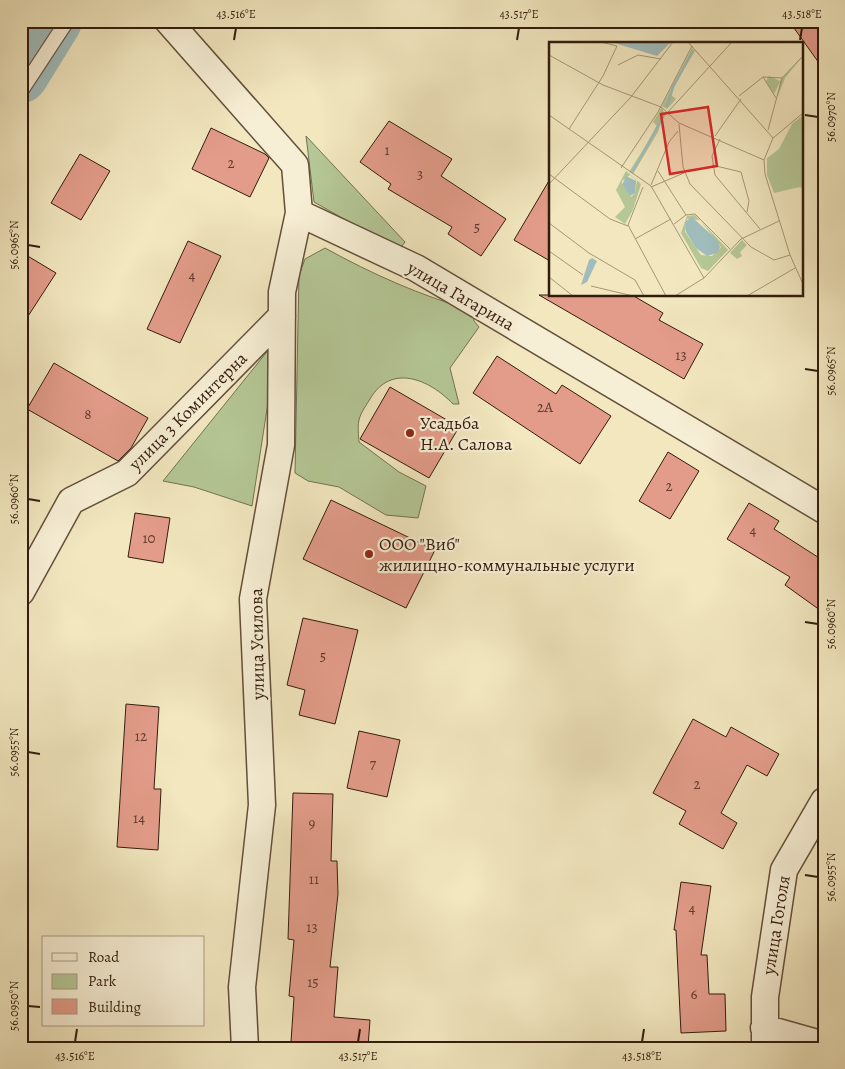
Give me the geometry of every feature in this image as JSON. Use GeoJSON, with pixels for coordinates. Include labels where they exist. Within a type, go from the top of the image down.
{"type":"FeatureCollection","features":[{"type":"Feature","properties":{"kind":"street"},"geometry":{"type":"LineString","coordinates":[[168,21],[295,165],[299,213]]}},
{"type":"Feature","properties":{"kind":"street","name":"улица Усилова"},"geometry":{"type":"LineString","coordinates":[[245,1048],[242,987],[262,804],[253,599],[281,445],[282,292],[299,213]]}},
{"type":"Feature","properties":{"kind":"street","name":"улица Гагарина"},"geometry":{"type":"LineString","coordinates":[[299,213],[422,272],[824,510]]}},
{"type":"Feature","properties":{"kind":"street","name":"улица 3 Коминтерна"},"geometry":{"type":"LineString","coordinates":[[21,592],[70,500],[127,473],[282,316]]}},
{"type":"Feature","properties":{"kind":"street","name":"улица Гоголя"},"geometry":{"type":"LineString","coordinates":[[824,801],[784,870],[765,997],[765,1038],[824,1045]]}},
{"type":"Feature","properties":{"kind":"lane"},"geometry":{"type":"LineString","coordinates":[[21,91],[67,21]]}},
{"type":"Feature","properties":{"kind":"green space"},"geometry":{"type":"Polygon","coordinates":[[[21,21],[41,21],[21,53],[21,21]]]}},
{"type":"Feature","properties":{"kind":"green space"},"geometry":{"type":"Polygon","coordinates":[[[306,136],[405,242],[399,250],[314,202],[306,136]]]}},
{"type":"Feature","properties":{"kind":"green space"},"geometry":{"type":"Polygon","coordinates":[[[325,248],[397,284],[472,310],[474,321],[479,327],[450,368],[459,404],[453,404],[443,395],[422,382],[399,378],[388,381],[379,388],[366,405],[359,419],[359,442],[399,472],[426,486],[418,518],[386,515],[339,487],[308,481],[295,473],[299,275],[305,259],[325,248]]]}},
{"type":"Feature","properties":{"kind":"green space"},"geometry":{"type":"Polygon","coordinates":[[[278,338],[252,506],[194,487],[163,481],[278,338]]]}},
{"type":"Feature","properties":{"kind":"building"},"geometry":{"type":"Polygon","coordinates":[[[789,21],[824,21],[824,70],[789,21]]]}},
{"type":"Feature","properties":{"kind":"building"},"geometry":{"type":"Polygon","coordinates":[[[389,121],[452,159],[441,176],[506,219],[481,256],[448,234],[452,227],[388,189],[391,184],[360,162],[389,121]]]}},
{"type":"Feature","properties":{"kind":"building"},"geometry":{"type":"Polygon","coordinates":[[[211,128],[265,154],[269,158],[250,197],[192,169],[211,128]]]}},
{"type":"Feature","properties":{"kind":"building"},"geometry":{"type":"Polygon","coordinates":[[[80,154],[110,171],[81,220],[51,203],[80,154]]]}},
{"type":"Feature","properties":{"kind":"building"},"geometry":{"type":"Polygon","coordinates":[[[549,181],[549,260],[514,240],[549,181]]]}},
{"type":"Feature","properties":{"kind":"building"},"geometry":{"type":"Polygon","coordinates":[[[188,241],[221,256],[180,343],[147,329],[188,241]]]}},
{"type":"Feature","properties":{"kind":"building"},"geometry":{"type":"Polygon","coordinates":[[[21,252],[56,273],[21,327],[21,252]]]}},
{"type":"Feature","properties":{"kind":"building"},"geometry":{"type":"Polygon","coordinates":[[[539,295],[634,296],[663,313],[659,320],[703,344],[684,379],[539,295]]]}},
{"type":"Feature","properties":{"kind":"building"},"geometry":{"type":"Polygon","coordinates":[[[497,356],[556,394],[562,385],[611,416],[580,464],[473,393],[497,356]]]}},
{"type":"Feature","properties":{"kind":"building"},"geometry":{"type":"Polygon","coordinates":[[[54,363],[148,418],[131,448],[118,461],[27,409],[54,363]]]}},
{"type":"Feature","properties":{"kind":"building","name":"Усадьба Н.А. Салова"},"geometry":{"type":"Polygon","coordinates":[[[390,387],[459,427],[429,478],[360,439],[390,387]]]}},
{"type":"Feature","properties":{"kind":"building"},"geometry":{"type":"Polygon","coordinates":[[[668,452],[699,471],[670,519],[639,501],[668,452]]]}},
{"type":"Feature","properties":{"kind":"building","name":"ООО \"Виб\" жилищно-коммунальные услуги"},"geometry":{"type":"Polygon","coordinates":[[[331,500],[435,550],[406,608],[303,559],[331,500]]]}},
{"type":"Feature","properties":{"kind":"building"},"geometry":{"type":"Polygon","coordinates":[[[749,503],[779,521],[774,529],[824,561],[824,613],[785,585],[790,577],[727,539],[749,503]]]}},
{"type":"Feature","properties":{"kind":"building"},"geometry":{"type":"Polygon","coordinates":[[[135,513],[170,518],[163,563],[128,557],[135,513]]]}},
{"type":"Feature","properties":{"kind":"building"},"geometry":{"type":"Polygon","coordinates":[[[303,618],[358,630],[335,724],[299,715],[305,690],[287,685],[303,618]]]}},
{"type":"Feature","properties":{"kind":"building"},"geometry":{"type":"Polygon","coordinates":[[[126,704],[159,707],[154,789],[161,789],[158,850],[117,847],[126,704]]]}},
{"type":"Feature","properties":{"kind":"building"},"geometry":{"type":"Polygon","coordinates":[[[693,719],[726,737],[731,727],[779,754],[767,776],[747,765],[721,813],[737,823],[723,849],[679,824],[686,811],[653,793],[693,719]]]}},
{"type":"Feature","properties":{"kind":"building"},"geometry":{"type":"Polygon","coordinates":[[[359,731],[400,740],[387,797],[347,788],[359,731]]]}},
{"type":"Feature","properties":{"kind":"building"},"geometry":{"type":"Polygon","coordinates":[[[293,793],[333,794],[331,861],[337,861],[338,894],[330,967],[338,967],[334,1017],[370,1020],[368,1047],[291,1042],[294,997],[289,996],[294,940],[288,939],[293,793]]]}},
{"type":"Feature","properties":{"kind":"building"},"geometry":{"type":"Polygon","coordinates":[[[681,882],[711,886],[701,955],[707,955],[709,994],[725,994],[726,1031],[681,1033],[676,930],[674,930],[681,882]]]}},
{"type":"Feature","properties":{"kind":"waterway"},"geometry":{"type":"LineString","coordinates":[[21,76],[55,21]]}},
{"type":"Feature","properties":{"kind":"place","name":"Усадьба Н.А. Салова"},"geometry":{"type":"Point","coordinates":[410,433]}},
{"type":"Feature","properties":{"kind":"place","name":"ООО \"Виб\" жилищно-коммунальные услуги"},"geometry":{"type":"Point","coordinates":[369,554]}}]}
